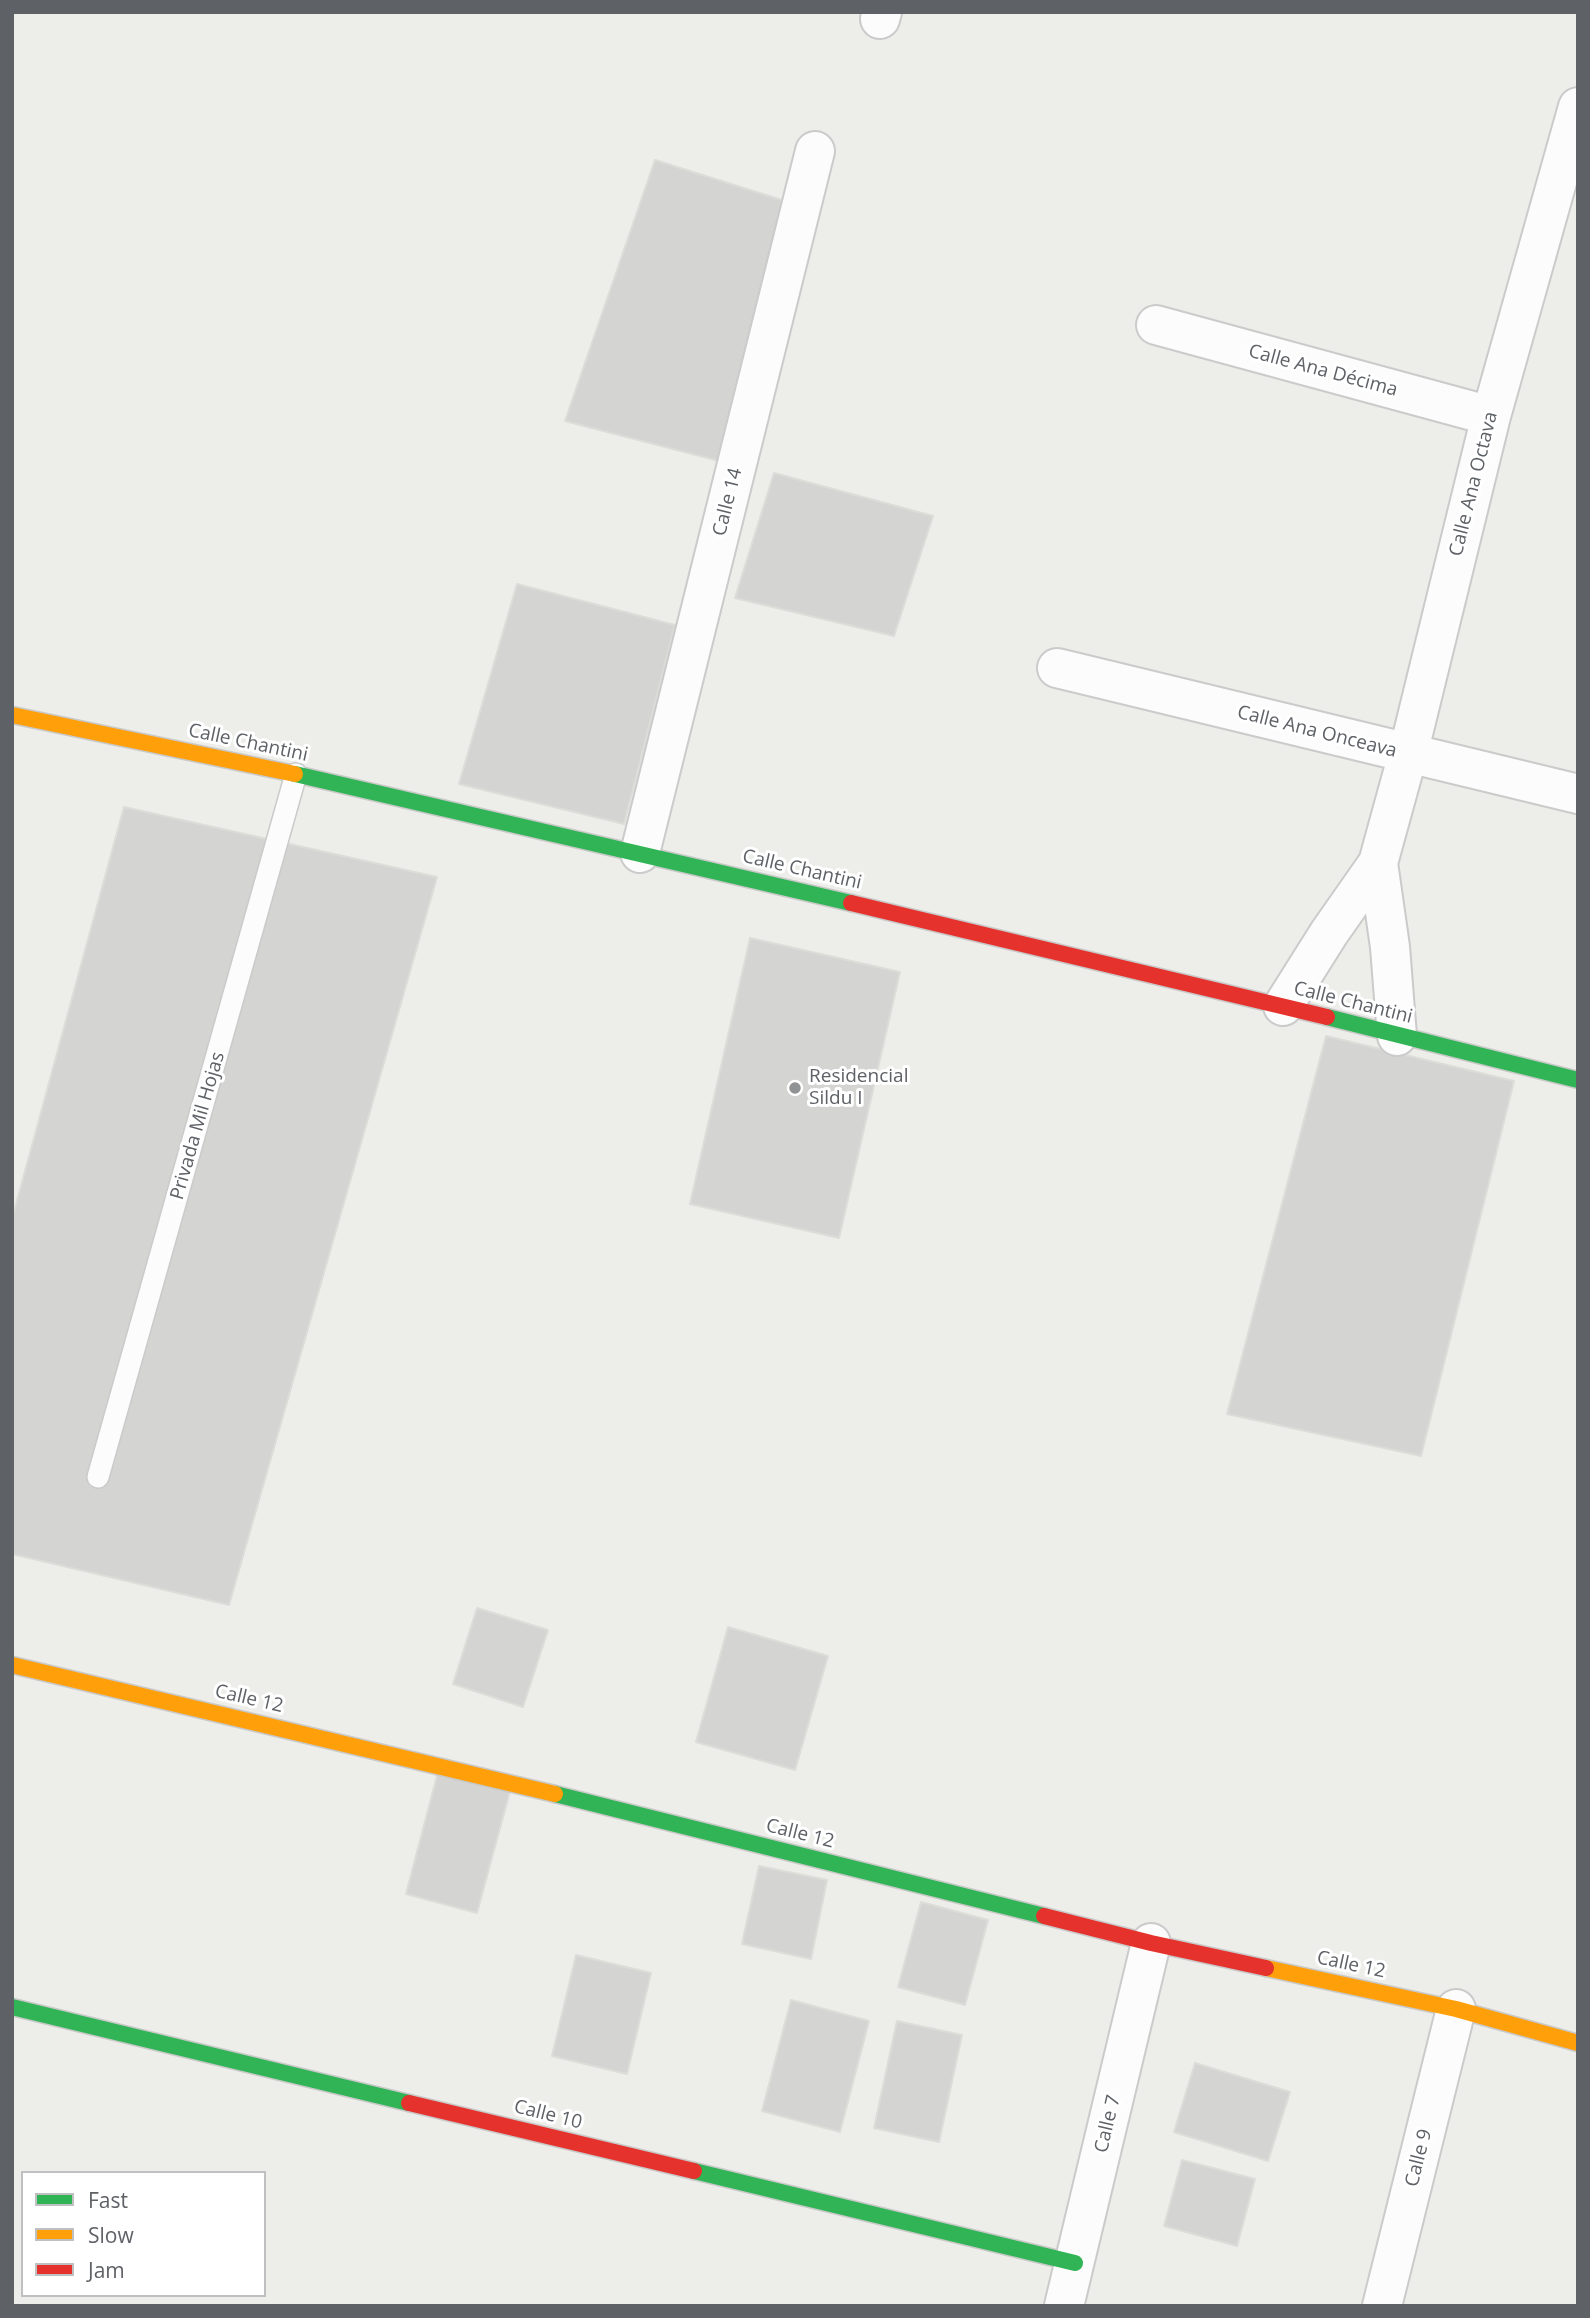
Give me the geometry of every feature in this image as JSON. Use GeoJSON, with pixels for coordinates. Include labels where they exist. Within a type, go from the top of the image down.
{"type":"FeatureCollection","features":[{"type":"Feature","properties":{"kind":"street","name":"Calle Ana Octava"},"geometry":{"type":"LineString","coordinates":[[1283,1006],[1378,863],[1408,754],[1491,416],[1577,118]]}},
{"type":"Feature","properties":{"kind":"street","name":"Calle 14"},"geometry":{"type":"LineString","coordinates":[[640,853],[815,151]]}},
{"type":"Feature","properties":{"kind":"street","name":"Calle Ana Décima"},"geometry":{"type":"LineString","coordinates":[[1156,325],[1491,416]]}},
{"type":"Feature","properties":{"kind":"street","name":"Calle Ana Onceava"},"geometry":{"type":"LineString","coordinates":[[1057,668],[1578,794]]}},
{"type":"Feature","properties":{"kind":"street","name":"Calle Chantini"},"geometry":{"type":"LineString","coordinates":[[12,715],[296,774],[640,853],[1283,1006],[1578,1080]]}},
{"type":"Feature","properties":{"kind":"street","name":"Calle Ana Octava"},"geometry":{"type":"LineString","coordinates":[[1378,863],[1390,947],[1397,1036]]}},
{"type":"Feature","properties":{"kind":"street","name":"Calle 12"},"geometry":{"type":"LineString","coordinates":[[12,1665],[452,1768],[1151,1943],[1456,2009],[1578,2043]]}},
{"type":"Feature","properties":{"kind":"street","name":"Calle 7"},"geometry":{"type":"LineString","coordinates":[[1064,2306],[1151,1943]]}},
{"type":"Feature","properties":{"kind":"street","name":"Calle 10"},"geometry":{"type":"LineString","coordinates":[[12,2007],[1075,2263]]}},
{"type":"Feature","properties":{"kind":"street","name":"Calle 9"},"geometry":{"type":"LineString","coordinates":[[1382,2306],[1456,2009]]}},
{"type":"Feature","properties":{"kind":"lane","name":"Privada Mil Hojas"},"geometry":{"type":"LineString","coordinates":[[98,1477],[296,774]]}},
{"type":"Feature","properties":{"kind":"building"},"geometry":{"type":"Polygon","coordinates":[[[655,160],[785,201],[723,462],[565,421],[655,160]]]}},
{"type":"Feature","properties":{"kind":"building"},"geometry":{"type":"Polygon","coordinates":[[[774,473],[933,516],[894,636],[735,598],[774,473]]]}},
{"type":"Feature","properties":{"kind":"building"},"geometry":{"type":"Polygon","coordinates":[[[517,584],[675,625],[624,824],[459,784],[517,584]]]}},
{"type":"Feature","properties":{"kind":"building"},"geometry":{"type":"Polygon","coordinates":[[[124,807],[437,877],[229,1605],[12,1554],[12,1219],[124,807]]]}},
{"type":"Feature","properties":{"kind":"building","name":"Residencial Sildu I"},"geometry":{"type":"Polygon","coordinates":[[[750,938],[900,972],[839,1238],[690,1204],[750,938]]]}},
{"type":"Feature","properties":{"kind":"building"},"geometry":{"type":"Polygon","coordinates":[[[1326,1036],[1514,1081],[1421,1456],[1227,1414],[1326,1036]]]}},
{"type":"Feature","properties":{"kind":"building"},"geometry":{"type":"Polygon","coordinates":[[[477,1608],[548,1630],[523,1707],[453,1684],[477,1608]]]}},
{"type":"Feature","properties":{"kind":"building"},"geometry":{"type":"Polygon","coordinates":[[[728,1627],[828,1656],[795,1770],[696,1742],[728,1627]]]}},
{"type":"Feature","properties":{"kind":"building"},"geometry":{"type":"Polygon","coordinates":[[[438,1772],[510,1791],[477,1913],[406,1894],[438,1772]]]}},
{"type":"Feature","properties":{"kind":"building"},"geometry":{"type":"Polygon","coordinates":[[[759,1866],[827,1880],[811,1959],[742,1944],[759,1866]]]}},
{"type":"Feature","properties":{"kind":"building"},"geometry":{"type":"Polygon","coordinates":[[[921,1902],[988,1920],[965,2005],[898,1987],[921,1902]]]}},
{"type":"Feature","properties":{"kind":"building"},"geometry":{"type":"Polygon","coordinates":[[[576,1955],[651,1973],[627,2074],[552,2056],[576,1955]]]}},
{"type":"Feature","properties":{"kind":"building"},"geometry":{"type":"Polygon","coordinates":[[[791,2000],[869,2021],[840,2132],[762,2111],[791,2000]]]}},
{"type":"Feature","properties":{"kind":"building"},"geometry":{"type":"Polygon","coordinates":[[[897,2021],[962,2035],[939,2142],[874,2128],[897,2021]]]}},
{"type":"Feature","properties":{"kind":"building"},"geometry":{"type":"Polygon","coordinates":[[[1195,2063],[1290,2092],[1268,2161],[1174,2132],[1195,2063]]]}},
{"type":"Feature","properties":{"kind":"building"},"geometry":{"type":"Polygon","coordinates":[[[1182,2160],[1255,2179],[1237,2246],[1164,2226],[1182,2160]]]}},
{"type":"Feature","properties":{"kind":"traffic: fast"},"geometry":{"type":"LineString","coordinates":[[295,774],[851,903]]}},
{"type":"Feature","properties":{"kind":"traffic: fast"},"geometry":{"type":"LineString","coordinates":[[1327,1017],[1578,1080]]}},
{"type":"Feature","properties":{"kind":"traffic: fast"},"geometry":{"type":"LineString","coordinates":[[555,1794],[1044,1916]]}},
{"type":"Feature","properties":{"kind":"traffic: fast"},"geometry":{"type":"LineString","coordinates":[[12,2007],[409,2103]]}},
{"type":"Feature","properties":{"kind":"traffic: fast"},"geometry":{"type":"LineString","coordinates":[[694,2171],[1075,2263]]}},
{"type":"Feature","properties":{"kind":"traffic: slow"},"geometry":{"type":"LineString","coordinates":[[12,715],[295,774]]}},
{"type":"Feature","properties":{"kind":"traffic: slow"},"geometry":{"type":"LineString","coordinates":[[12,1665],[555,1794]]}},
{"type":"Feature","properties":{"kind":"traffic: slow"},"geometry":{"type":"LineString","coordinates":[[1266,1968],[1456,2009],[1578,2043]]}},
{"type":"Feature","properties":{"kind":"traffic: jam"},"geometry":{"type":"LineString","coordinates":[[851,903],[1327,1017]]}},
{"type":"Feature","properties":{"kind":"traffic: jam"},"geometry":{"type":"LineString","coordinates":[[1044,1916],[1266,1968]]}},
{"type":"Feature","properties":{"kind":"traffic: jam"},"geometry":{"type":"LineString","coordinates":[[409,2103],[694,2171]]}},
{"type":"Feature","properties":{"kind":"place","name":"Residencial Sildu I"},"geometry":{"type":"Point","coordinates":[795,1088]}}]}
